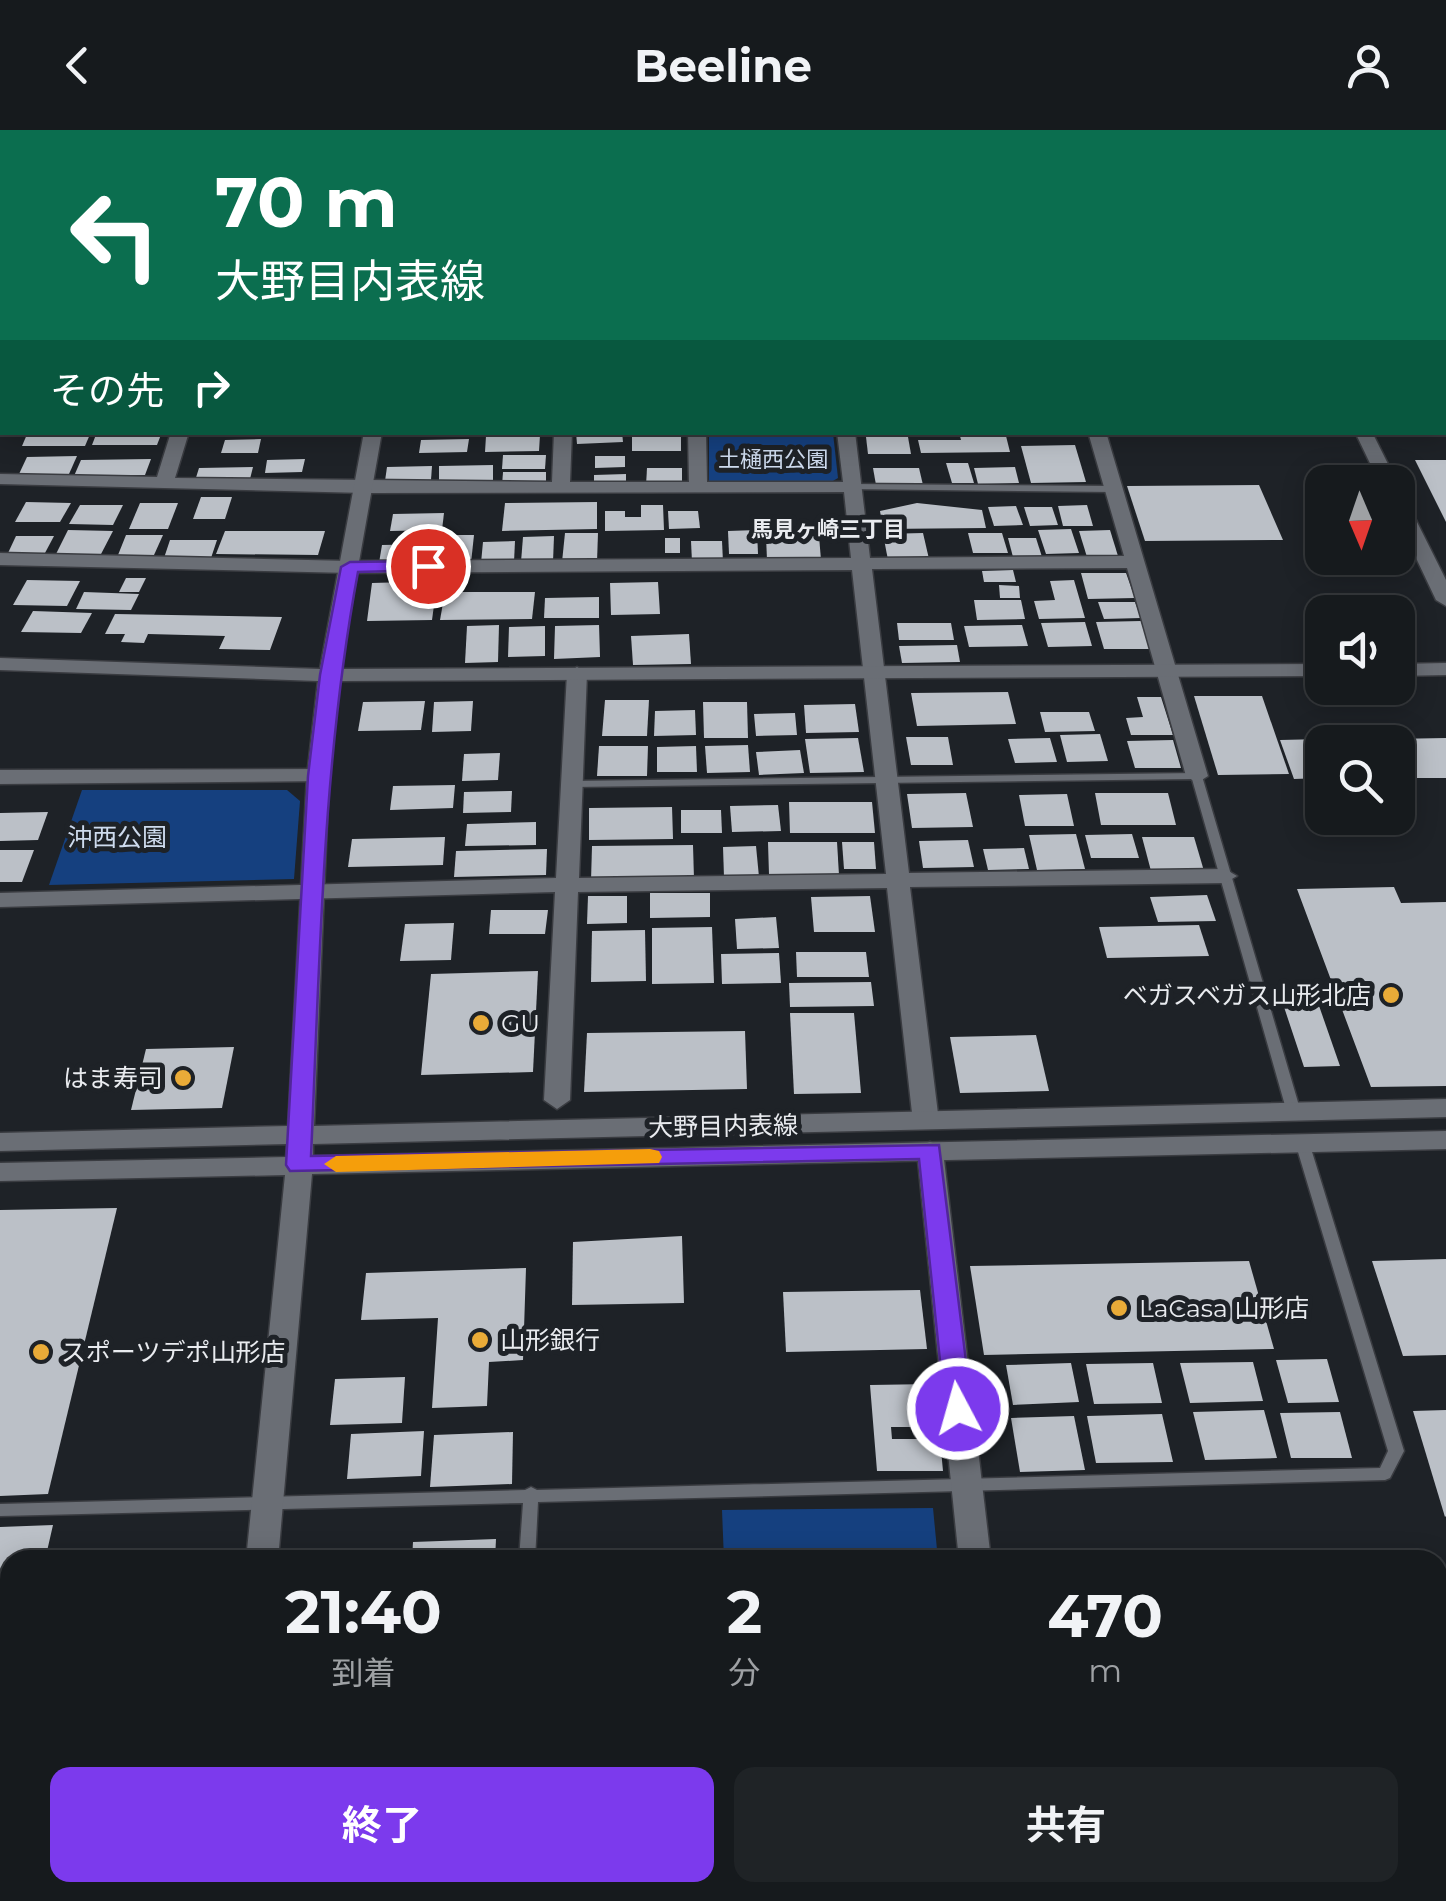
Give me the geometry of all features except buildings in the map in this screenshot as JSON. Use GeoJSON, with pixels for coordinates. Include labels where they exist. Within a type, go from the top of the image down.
{"type":"FeatureCollection","features":[{"type":"Feature","properties":{"kind":"street"},"geometry":{"type":"LineString","coordinates":[[164,484],[179,435]]}},
{"type":"Feature","properties":{"kind":"street"},"geometry":{"type":"LineString","coordinates":[[263,1550],[299,1165],[318,776],[329,675],[373,435]]}},
{"type":"Feature","properties":{"kind":"street"},"geometry":{"type":"LineString","coordinates":[[561,488],[562,435]]}},
{"type":"Feature","properties":{"kind":"street"},"geometry":{"type":"LineString","coordinates":[[698,435],[698,487]]}},
{"type":"Feature","properties":{"kind":"street"},"geometry":{"type":"LineString","coordinates":[[846,435],[974,1550]]}},
{"type":"Feature","properties":{"kind":"street"},"geometry":{"type":"LineString","coordinates":[[1098,435],[1198,776]]}},
{"type":"Feature","properties":{"kind":"street"},"geometry":{"type":"LineString","coordinates":[[1364,435],[1380,465]]}},
{"type":"Feature","properties":{"kind":"street"},"geometry":{"type":"LineString","coordinates":[[0,479],[365,488],[851,488]]}},
{"type":"Feature","properties":{"kind":"street"},"geometry":{"type":"LineString","coordinates":[[1415,537],[1446,600]]}},
{"type":"Feature","properties":{"kind":"street"},"geometry":{"type":"LineString","coordinates":[[0,559],[350,567],[1135,562]]}},
{"type":"Feature","properties":{"kind":"street"},"geometry":{"type":"LineString","coordinates":[[0,664],[329,675],[1305,670]]}},
{"type":"Feature","properties":{"kind":"street"},"geometry":{"type":"LineString","coordinates":[[1415,670],[1446,669]]}},
{"type":"Feature","properties":{"kind":"street"},"geometry":{"type":"LineString","coordinates":[[557,1100],[577,673]]}},
{"type":"Feature","properties":{"kind":"street"},"geometry":{"type":"LineString","coordinates":[[0,777],[318,776]]}},
{"type":"Feature","properties":{"kind":"street"},"geometry":{"type":"LineString","coordinates":[[0,900],[566,885],[1224,876]]}},
{"type":"Feature","properties":{"kind":"street","name":"大野目内表線"},"geometry":{"type":"LineString","coordinates":[[0,1172],[299,1165],[928,1136],[1293,1110],[1446,1108]]}},
{"type":"Feature","properties":{"kind":"street","name":"大野目内表線"},"geometry":{"type":"LineString","coordinates":[[0,1142],[300,1136],[1446,1140]]}},
{"type":"Feature","properties":{"kind":"lane"},"geometry":{"type":"LineString","coordinates":[[851,488],[1113,488]]}},
{"type":"Feature","properties":{"kind":"lane"},"geometry":{"type":"LineString","coordinates":[[572,784],[1198,776],[1293,1110]]}},
{"type":"Feature","properties":{"kind":"lane"},"geometry":{"type":"LineString","coordinates":[[0,1510],[531,1493],[1384,1474],[1396,1451],[1302,1142]]}},
{"type":"Feature","properties":{"kind":"lane"},"geometry":{"type":"LineString","coordinates":[[528,1550],[531,1493]]}},
{"type":"Feature","properties":{"kind":"green space","name":"土樋西公園"},"geometry":{"type":"Polygon","coordinates":[[[709,435],[833,435],[838,478],[826,485],[709,485],[709,435]]]}},
{"type":"Feature","properties":{"kind":"green space","name":"沖西公園"},"geometry":{"type":"Polygon","coordinates":[[[82,790],[287,790],[300,801],[294,879],[49,885],[82,790]]]}},
{"type":"Feature","properties":{"kind":"green space"},"geometry":{"type":"Polygon","coordinates":[[[933,1508],[937,1550],[724,1550],[722,1510],[933,1508]]]}},
{"type":"Feature","properties":{"kind":"slow traffic"},"geometry":{"type":"LineString","coordinates":[[336,1164],[650,1157]]}},
{"type":"Feature","properties":{"kind":"place","name":"ベガスベガス山形北店"},"geometry":{"type":"Point","coordinates":[1391,995]}},
{"type":"Feature","properties":{"kind":"place","name":"GU"},"geometry":{"type":"Point","coordinates":[481,1023]}},
{"type":"Feature","properties":{"kind":"place","name":"はま寿司"},"geometry":{"type":"Point","coordinates":[183,1078]}},
{"type":"Feature","properties":{"kind":"place","name":"LaCasa 山形店"},"geometry":{"type":"Point","coordinates":[1119,1308]}},
{"type":"Feature","properties":{"kind":"place","name":"山形銀行"},"geometry":{"type":"Point","coordinates":[480,1340]}},
{"type":"Feature","properties":{"kind":"place","name":"スポーツデポ山形店"},"geometry":{"type":"Point","coordinates":[41,1352]}},
{"type":"Feature","properties":{"kind":"district","name":"馬見ヶ崎三丁目"},"geometry":{"type":"Point","coordinates":[828,529]}},
{"type":"Feature","properties":{"kind":"route"},"geometry":{"type":"LineString","coordinates":[[428,566],[350,567],[329,675],[318,776],[299,1165],[930,1151],[958,1409]]}}]}
